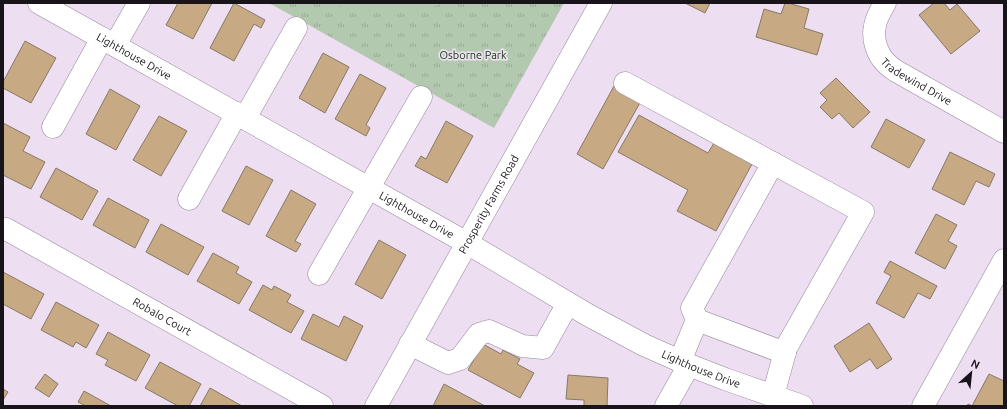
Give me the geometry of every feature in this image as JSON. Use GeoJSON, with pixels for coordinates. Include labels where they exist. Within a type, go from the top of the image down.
{"type":"FeatureCollection","features":[{"type":"Feature","properties":{"kind":"street","name":"Lighthouse Drive"},"geometry":{"type":"LineString","coordinates":[[39,3],[467,242],[588,315],[644,345],[725,379],[802,406]]}},
{"type":"Feature","properties":{"kind":"street"},"geometry":{"type":"LineString","coordinates":[[52,127],[109,42],[139,3]]}},
{"type":"Feature","properties":{"kind":"street","name":"Prosperity Farms Road"},"geometry":{"type":"LineString","coordinates":[[376,406],[601,3]]}},
{"type":"Feature","properties":{"kind":"street","name":"Tradewind Drive"},"geometry":{"type":"LineString","coordinates":[[884,3],[875,26],[874,39],[878,52],[886,63],[896,71],[1004,132]]}},
{"type":"Feature","properties":{"kind":"street"},"geometry":{"type":"LineString","coordinates":[[189,198],[296,28]]}},
{"type":"Feature","properties":{"kind":"street"},"geometry":{"type":"LineString","coordinates":[[625,83],[863,212],[786,348],[773,396]]}},
{"type":"Feature","properties":{"kind":"street"},"geometry":{"type":"LineString","coordinates":[[319,274],[421,97]]}},
{"type":"Feature","properties":{"kind":"street"},"geometry":{"type":"LineString","coordinates":[[666,406],[685,363],[697,320],[692,308],[774,163]]}},
{"type":"Feature","properties":{"kind":"street","name":"Robalo Court"},"geometry":{"type":"LineString","coordinates":[[3,229],[6,229],[322,406]]}},
{"type":"Feature","properties":{"kind":"street"},"geometry":{"type":"LineString","coordinates":[[923,406],[1004,260]]}},
{"type":"Feature","properties":{"kind":"street"},"geometry":{"type":"LineString","coordinates":[[410,344],[448,363],[460,359],[479,334],[489,331],[522,346],[543,348],[568,303]]}},
{"type":"Feature","properties":{"kind":"street"},"geometry":{"type":"LineString","coordinates":[[697,320],[785,353]]}},
{"type":"Feature","properties":{"kind":"green space","name":"Osborne Park"},"geometry":{"type":"Polygon","coordinates":[[[269,3],[564,3],[494,128],[269,3]]]}},
{"type":"Feature","properties":{"kind":"green space"},"geometry":{"type":"Polygon","coordinates":[[[329,3],[445,3],[415,11],[383,12],[345,8],[329,3]]]}},
{"type":"Feature","properties":{"kind":"building"},"geometry":{"type":"Polygon","coordinates":[[[178,3],[212,3],[193,39],[166,25],[178,3]]]}},
{"type":"Feature","properties":{"kind":"building"},"geometry":{"type":"Polygon","coordinates":[[[234,3],[265,20],[261,28],[254,24],[234,61],[210,48],[234,3]]]}},
{"type":"Feature","properties":{"kind":"building"},"geometry":{"type":"Polygon","coordinates":[[[685,3],[710,3],[705,13],[685,3]]]}},
{"type":"Feature","properties":{"kind":"building"},"geometry":{"type":"Polygon","coordinates":[[[785,3],[809,9],[804,28],[823,34],[817,55],[756,37],[764,9],[781,14],[785,3]]]}},
{"type":"Feature","properties":{"kind":"building"},"geometry":{"type":"Polygon","coordinates":[[[934,3],[944,3],[950,10],[957,4],[980,31],[951,54],[919,15],[934,3]]]}},
{"type":"Feature","properties":{"kind":"building"},"geometry":{"type":"Polygon","coordinates":[[[25,41],[56,58],[31,103],[3,88],[3,82],[25,41]]]}},
{"type":"Feature","properties":{"kind":"building"},"geometry":{"type":"Polygon","coordinates":[[[323,53],[349,67],[325,113],[299,98],[323,53]]]}},
{"type":"Feature","properties":{"kind":"building"},"geometry":{"type":"Polygon","coordinates":[[[360,74],[386,88],[366,125],[370,128],[366,136],[335,119],[360,74]]]}},
{"type":"Feature","properties":{"kind":"building"},"geometry":{"type":"Polygon","coordinates":[[[836,78],[870,112],[853,128],[839,113],[832,119],[820,107],[827,100],[820,93],[836,78]]]}},
{"type":"Feature","properties":{"kind":"building"},"geometry":{"type":"Polygon","coordinates":[[[614,86],[641,101],[603,169],[577,154],[614,86]]]}},
{"type":"Feature","properties":{"kind":"building"},"geometry":{"type":"Polygon","coordinates":[[[110,89],[140,106],[116,150],[86,134],[110,89]]]}},
{"type":"Feature","properties":{"kind":"building"},"geometry":{"type":"Polygon","coordinates":[[[639,115],[708,153],[714,143],[752,164],[716,231],[677,211],[688,190],[618,152],[639,115]]]}},
{"type":"Feature","properties":{"kind":"building"},"geometry":{"type":"Polygon","coordinates":[[[159,116],[187,131],[161,176],[133,160],[159,116]]]}},
{"type":"Feature","properties":{"kind":"building"},"geometry":{"type":"Polygon","coordinates":[[[886,119],[925,140],[909,168],[871,147],[886,119]]]}},
{"type":"Feature","properties":{"kind":"building"},"geometry":{"type":"Polygon","coordinates":[[[446,121],[473,136],[447,183],[415,166],[421,156],[426,159],[446,121]]]}},
{"type":"Feature","properties":{"kind":"building"},"geometry":{"type":"Polygon","coordinates":[[[3,123],[30,137],[23,151],[45,162],[31,189],[3,175],[3,123]]]}},
{"type":"Feature","properties":{"kind":"building"},"geometry":{"type":"Polygon","coordinates":[[[950,152],[995,174],[989,187],[976,181],[964,205],[932,189],[950,152]]]}},
{"type":"Feature","properties":{"kind":"building"},"geometry":{"type":"Polygon","coordinates":[[[246,166],[273,180],[249,225],[222,211],[246,166]]]}},
{"type":"Feature","properties":{"kind":"building"},"geometry":{"type":"Polygon","coordinates":[[[56,168],[98,191],[82,220],[40,197],[56,168]]]}},
{"type":"Feature","properties":{"kind":"building"},"geometry":{"type":"Polygon","coordinates":[[[291,190],[316,204],[295,241],[301,244],[296,252],[266,236],[291,190]]]}},
{"type":"Feature","properties":{"kind":"building"},"geometry":{"type":"Polygon","coordinates":[[[108,198],[149,220],[135,248],[93,225],[108,198]]]}},
{"type":"Feature","properties":{"kind":"building"},"geometry":{"type":"Polygon","coordinates":[[[936,214],[957,225],[948,241],[957,246],[945,269],[915,253],[936,214]]]}},
{"type":"Feature","properties":{"kind":"building"},"geometry":{"type":"Polygon","coordinates":[[[161,224],[204,247],[188,275],[146,252],[161,224]]]}},
{"type":"Feature","properties":{"kind":"building"},"geometry":{"type":"Polygon","coordinates":[[[379,240],[406,255],[382,299],[355,284],[379,240]]]}},
{"type":"Feature","properties":{"kind":"building"},"geometry":{"type":"Polygon","coordinates":[[[213,253],[239,267],[236,273],[252,282],[239,304],[197,281],[213,253]]]}},
{"type":"Feature","properties":{"kind":"building"},"geometry":{"type":"Polygon","coordinates":[[[890,261],[937,286],[930,299],[918,293],[904,318],[876,303],[891,276],[884,272],[890,261]]]}},
{"type":"Feature","properties":{"kind":"building"},"geometry":{"type":"Polygon","coordinates":[[[3,272],[44,294],[31,319],[3,304],[3,272]]]}},
{"type":"Feature","properties":{"kind":"building"},"geometry":{"type":"Polygon","coordinates":[[[263,285],[272,290],[274,286],[291,295],[287,302],[304,311],[291,333],[249,310],[263,285]]]}},
{"type":"Feature","properties":{"kind":"building"},"geometry":{"type":"Polygon","coordinates":[[[56,302],[99,325],[86,348],[76,342],[73,347],[41,330],[56,302]]]}},
{"type":"Feature","properties":{"kind":"building"},"geometry":{"type":"Polygon","coordinates":[[[313,314],[339,327],[344,316],[363,326],[346,361],[301,339],[313,314]]]}},
{"type":"Feature","properties":{"kind":"building"},"geometry":{"type":"Polygon","coordinates":[[[869,323],[892,359],[877,369],[870,359],[850,372],[834,346],[869,323]]]}},
{"type":"Feature","properties":{"kind":"building"},"geometry":{"type":"Polygon","coordinates":[[[108,332],[150,355],[136,381],[105,365],[108,360],[96,354],[108,332]]]}},
{"type":"Feature","properties":{"kind":"building"},"geometry":{"type":"Polygon","coordinates":[[[483,344],[501,354],[503,350],[520,359],[517,364],[534,373],[520,398],[468,370],[483,344]]]}},
{"type":"Feature","properties":{"kind":"building"},"geometry":{"type":"Polygon","coordinates":[[[160,362],[201,384],[189,406],[178,406],[145,388],[160,362]]]}},
{"type":"Feature","properties":{"kind":"building"},"geometry":{"type":"Polygon","coordinates":[[[45,374],[58,384],[49,397],[35,388],[45,374]]]}},
{"type":"Feature","properties":{"kind":"building"},"geometry":{"type":"Polygon","coordinates":[[[989,374],[1004,381],[1004,406],[972,406],[989,374]]]}},
{"type":"Feature","properties":{"kind":"building"},"geometry":{"type":"Polygon","coordinates":[[[568,375],[608,378],[607,406],[584,406],[584,400],[566,399],[568,375]]]}},
{"type":"Feature","properties":{"kind":"building"},"geometry":{"type":"Polygon","coordinates":[[[444,384],[485,406],[433,406],[444,384]]]}},
{"type":"Feature","properties":{"kind":"building"},"geometry":{"type":"Polygon","coordinates":[[[210,388],[242,406],[200,406],[210,388]]]}},
{"type":"Feature","properties":{"kind":"building"},"geometry":{"type":"Polygon","coordinates":[[[3,389],[8,392],[3,400],[3,389]]]}},
{"type":"Feature","properties":{"kind":"building"},"geometry":{"type":"Polygon","coordinates":[[[84,391],[111,406],[86,406],[78,402],[84,391]]]}}]}
